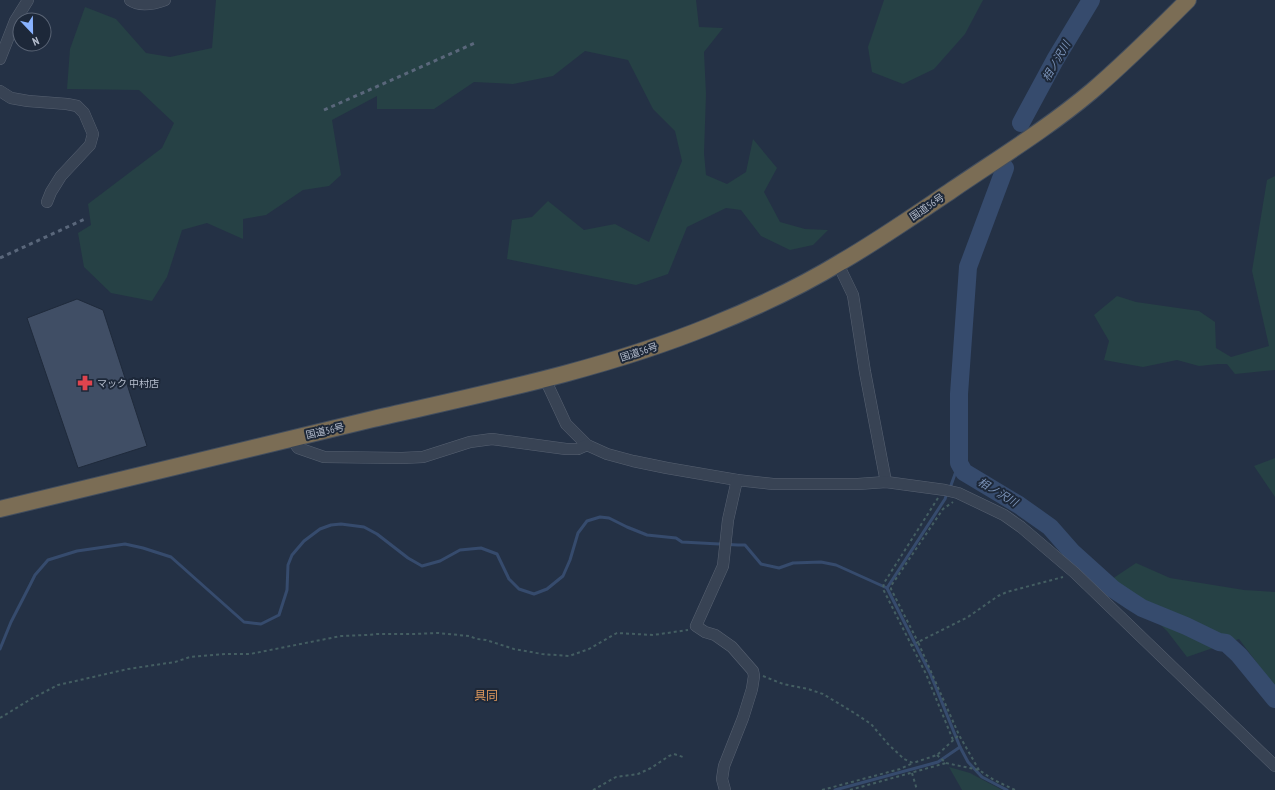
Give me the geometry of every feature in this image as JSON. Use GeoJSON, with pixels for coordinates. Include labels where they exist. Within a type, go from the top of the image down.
{"type":"FeatureCollection","features":[{"type":"Feature","properties":{"kind":"highway","name":"国道56号"},"geometry":{"type":"LineString","coordinates":[[0,509],[291,438],[545,379],[642,352],[712,325],[779,295],[838,264],[891,232],[1061,115],[1093,90],[1146,42],[1188,0]]}},
{"type":"Feature","properties":{"kind":"street"},"geometry":{"type":"LineString","coordinates":[[0,59],[15,21],[28,0]]}},
{"type":"Feature","properties":{"kind":"street"},"geometry":{"type":"LineString","coordinates":[[130,0],[132,2],[145,5],[165,0]]}},
{"type":"Feature","properties":{"kind":"street"},"geometry":{"type":"LineString","coordinates":[[0,90],[11,98],[77,106],[84,113],[93,134],[90,145],[61,176],[46,202]]}},
{"type":"Feature","properties":{"kind":"street"},"geometry":{"type":"LineString","coordinates":[[838,264],[853,294],[865,372],[886,482]]}},
{"type":"Feature","properties":{"kind":"street"},"geometry":{"type":"LineString","coordinates":[[545,379],[566,424],[587,445],[607,454],[633,461],[737,480],[773,484],[858,484],[886,482],[943,490],[960,495],[1004,515],[1021,527],[1075,573],[1275,766]]}},
{"type":"Feature","properties":{"kind":"street"},"geometry":{"type":"LineString","coordinates":[[291,438],[298,448],[324,458],[423,457],[470,442],[492,439],[566,449],[578,449],[587,445]]}},
{"type":"Feature","properties":{"kind":"street"},"geometry":{"type":"LineString","coordinates":[[725,790],[722,779],[724,766],[745,711],[752,689],[754,676],[753,671],[732,647],[715,635],[705,632],[696,626],[723,566],[728,520],[737,480]]}},
{"type":"Feature","properties":{"kind":"path"},"geometry":{"type":"LineString","coordinates":[[943,490],[935,505],[884,583],[883,589],[926,674],[953,740]]}},
{"type":"Feature","properties":{"kind":"path"},"geometry":{"type":"LineString","coordinates":[[960,495],[943,509],[891,586],[891,589],[918,642],[959,735],[979,770]]}},
{"type":"Feature","properties":{"kind":"path"},"geometry":{"type":"LineString","coordinates":[[911,646],[968,617],[998,596],[1007,592],[1075,573]]}},
{"type":"Feature","properties":{"kind":"path"},"geometry":{"type":"LineString","coordinates":[[0,718],[58,685],[128,669],[175,662],[190,657],[250,654],[341,636],[438,632],[470,636],[477,640],[486,640],[514,649],[542,654],[569,656],[589,649],[617,634],[653,635],[685,631],[696,626]]}},
{"type":"Feature","properties":{"kind":"path"},"geometry":{"type":"LineString","coordinates":[[753,671],[783,684],[808,689],[822,694],[871,724],[888,744],[904,759],[913,763]]}},
{"type":"Feature","properties":{"kind":"path"},"geometry":{"type":"LineString","coordinates":[[822,790],[900,769],[937,755],[959,735]]}},
{"type":"Feature","properties":{"kind":"path"},"geometry":{"type":"LineString","coordinates":[[593,790],[616,777],[638,774],[674,754],[683,757]]}},
{"type":"Feature","properties":{"kind":"path"},"geometry":{"type":"LineString","coordinates":[[937,755],[946,763]]}},
{"type":"Feature","properties":{"kind":"path"},"geometry":{"type":"LineString","coordinates":[[850,790],[946,763],[979,770],[994,780],[1015,790]]}},
{"type":"Feature","properties":{"kind":"path"},"geometry":{"type":"LineString","coordinates":[[912,773],[917,790]]}},
{"type":"Feature","properties":{"kind":"path"},"geometry":{"type":"LineString","coordinates":[[882,774],[884,781]]}},
{"type":"Feature","properties":{"kind":"green space"},"geometry":{"type":"Polygon","coordinates":[[[216,0],[696,0],[699,27],[723,28],[704,52],[706,94],[704,153],[706,175],[727,184],[746,172],[753,139],[777,168],[764,192],[780,222],[805,229],[828,230],[813,245],[790,250],[761,236],[741,210],[726,208],[687,227],[668,274],[636,285],[507,259],[512,220],[532,217],[548,201],[584,230],[615,224],[649,242],[682,161],[675,131],[653,109],[628,60],[585,51],[553,76],[513,84],[474,82],[434,109],[377,109],[377,96],[332,120],[341,175],[329,186],[303,190],[266,215],[243,219],[243,239],[207,223],[182,230],[167,277],[152,301],[111,293],[84,267],[78,233],[91,225],[88,204],[162,148],[174,123],[139,90],[67,89],[70,49],[85,7],[116,19],[146,53],[170,57],[212,48],[216,0]]]}},
{"type":"Feature","properties":{"kind":"green space"},"geometry":{"type":"Polygon","coordinates":[[[884,0],[983,0],[965,34],[934,69],[903,84],[872,72],[868,47],[884,0]]]}},
{"type":"Feature","properties":{"kind":"green space"},"geometry":{"type":"Polygon","coordinates":[[[1275,176],[1275,370],[1235,374],[1227,364],[1199,366],[1177,360],[1143,367],[1104,360],[1109,341],[1094,315],[1117,296],[1136,302],[1199,311],[1215,322],[1216,348],[1231,357],[1269,346],[1252,271],[1267,180],[1275,176]]]}},
{"type":"Feature","properties":{"kind":"green space"},"geometry":{"type":"Polygon","coordinates":[[[1275,458],[1275,497],[1254,466],[1275,458]]]}},
{"type":"Feature","properties":{"kind":"green space"},"geometry":{"type":"Polygon","coordinates":[[[1136,563],[1170,578],[1244,590],[1275,592],[1275,687],[1239,639],[1187,657],[1167,631],[1112,579],[1136,563]]]}},
{"type":"Feature","properties":{"kind":"green space"},"geometry":{"type":"Polygon","coordinates":[[[949,767],[970,773],[1002,790],[962,790],[949,767]]]}},
{"type":"Feature","properties":{"kind":"building"},"geometry":{"type":"Polygon","coordinates":[[[77,299],[103,310],[147,446],[78,468],[27,318],[77,299]]]}},
{"type":"Feature","properties":{"kind":"waterway","name":"相ノ沢川"},"geometry":{"type":"LineString","coordinates":[[1021,123],[1055,60],[1091,0]]}},
{"type":"Feature","properties":{"kind":"waterway","name":"相ノ沢川"},"geometry":{"type":"LineString","coordinates":[[1005,168],[968,267],[959,394],[959,463],[964,472],[1019,505],[1050,527],[1072,552],[1113,589],[1142,608],[1186,626],[1219,642],[1226,643],[1239,655],[1275,699]]}},
{"type":"Feature","properties":{"kind":"waterway"},"geometry":{"type":"LineString","coordinates":[[950,488],[959,463]]}},
{"type":"Feature","properties":{"kind":"waterway"},"geometry":{"type":"LineString","coordinates":[[887,588],[945,499],[947,493]]}},
{"type":"Feature","properties":{"kind":"waterway"},"geometry":{"type":"LineString","coordinates":[[0,649],[11,622],[35,575],[48,560],[77,551],[125,544],[171,557],[244,622],[261,624],[279,615],[287,590],[288,565],[292,555],[304,541],[320,529],[331,525],[341,524],[364,527],[377,534],[408,558],[422,566],[440,561],[460,550],[481,548],[497,554],[509,579],[519,589],[534,594],[547,589],[563,576],[570,560],[578,533],[587,521],[600,517],[609,518],[647,535],[676,538],[682,542],[745,545],[761,564],[779,568],[793,563],[821,562],[836,565],[887,588],[930,673],[960,747],[968,762],[982,777],[1007,790]]}},
{"type":"Feature","properties":{"kind":"waterway"},"geometry":{"type":"LineString","coordinates":[[835,790],[938,762],[960,747]]}},
{"type":"Feature","properties":{"kind":"railway"},"geometry":{"type":"LineString","coordinates":[[324,110],[477,42]]}},
{"type":"Feature","properties":{"kind":"railway"},"geometry":{"type":"LineString","coordinates":[[0,258],[87,218]]}},
{"type":"Feature","properties":{"kind":"place","name":"マック 中村店"},"geometry":{"type":"Point","coordinates":[85,383]}},
{"type":"Feature","properties":{"kind":"district","name":"具同"},"geometry":{"type":"Point","coordinates":[486,695]}}]}
